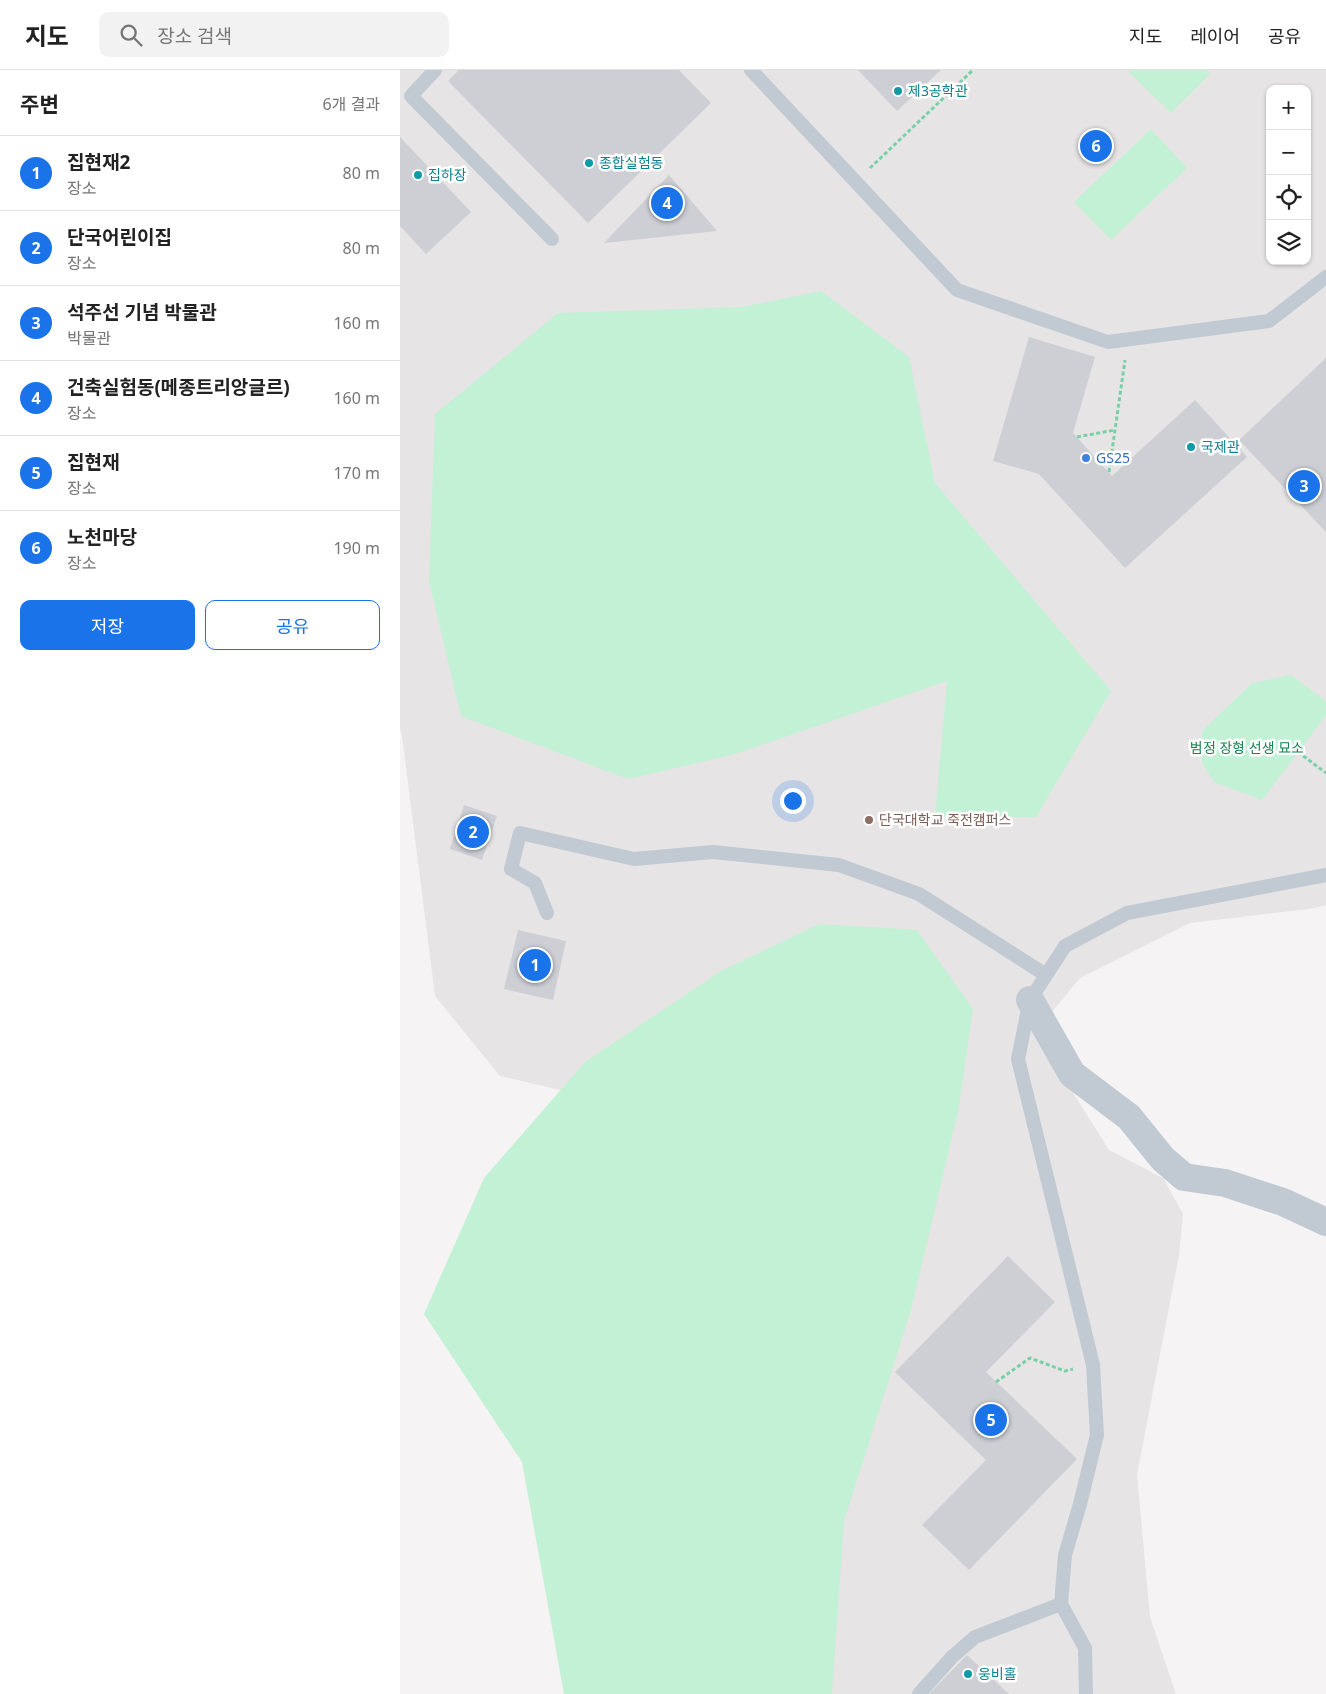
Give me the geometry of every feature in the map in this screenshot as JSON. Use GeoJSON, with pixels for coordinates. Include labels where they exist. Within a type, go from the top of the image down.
{"type":"FeatureCollection","features":[{"type":"Feature","properties":{"kind":"street"},"geometry":{"type":"LineString","coordinates":[[1030,1000],[1072,1074],[1129,1117],[1163,1159],[1184,1177],[1225,1183],[1282,1202],[1326,1222]]}},
{"type":"Feature","properties":{"kind":"lane"},"geometry":{"type":"LineString","coordinates":[[435,70],[411,96],[552,239]]}},
{"type":"Feature","properties":{"kind":"lane"},"geometry":{"type":"LineString","coordinates":[[752,70],[957,290],[1108,342],[1269,321],[1326,278]]}},
{"type":"Feature","properties":{"kind":"lane"},"geometry":{"type":"LineString","coordinates":[[547,913],[535,883],[511,869],[520,833],[634,859],[713,852],[839,865],[919,894],[1046,975]]}},
{"type":"Feature","properties":{"kind":"lane"},"geometry":{"type":"LineString","coordinates":[[1086,1694],[1085,1648],[1061,1604],[1065,1555],[1080,1504],[1096,1435],[1094,1365],[1018,1059],[1030,1000],[1065,946],[1127,913],[1326,874]]}},
{"type":"Feature","properties":{"kind":"lane"},"geometry":{"type":"LineString","coordinates":[[919,1694],[952,1657],[975,1637],[1061,1604]]}},
{"type":"Feature","properties":{"kind":"path"},"geometry":{"type":"LineString","coordinates":[[856,182],[973,70]]}},
{"type":"Feature","properties":{"kind":"path"},"geometry":{"type":"LineString","coordinates":[[1109,472],[1128,339]]}},
{"type":"Feature","properties":{"kind":"path"},"geometry":{"type":"LineString","coordinates":[[1077,437],[1115,430]]}},
{"type":"Feature","properties":{"kind":"path"},"geometry":{"type":"LineString","coordinates":[[1298,752],[1326,773]]}},
{"type":"Feature","properties":{"kind":"path"},"geometry":{"type":"LineString","coordinates":[[996,1382],[1030,1358],[1065,1371],[1094,1365]]}},
{"type":"Feature","properties":{"kind":"shaded area","name":"단국대학교 죽전캠퍼스"},"geometry":{"type":"Polygon","coordinates":[[[400,70],[1326,70],[1326,905],[1309,909],[1190,923],[1080,978],[1052,1012],[1060,1072],[1109,1150],[1163,1178],[1183,1214],[1179,1255],[1137,1475],[1150,1617],[1176,1694],[803,1694],[714,1126],[500,1076],[435,996],[400,729],[400,70]]]}},
{"type":"Feature","properties":{"kind":"green space"},"geometry":{"type":"Polygon","coordinates":[[[1127,70],[1206,70],[1210,74],[1171,113],[1127,70]]]}},
{"type":"Feature","properties":{"kind":"green space"},"geometry":{"type":"Polygon","coordinates":[[[1151,129],[1187,168],[1111,240],[1074,202],[1151,129]]]}},
{"type":"Feature","properties":{"kind":"green space"},"geometry":{"type":"Polygon","coordinates":[[[821,291],[909,357],[935,483],[1111,691],[1036,817],[935,817],[947,681],[735,754],[628,779],[461,716],[429,581],[435,414],[558,313],[742,307],[821,291]]]}},
{"type":"Feature","properties":{"kind":"green space","name":"범정 장형 선생 묘소"},"geometry":{"type":"Polygon","coordinates":[[[1291,675],[1326,701],[1326,715],[1262,800],[1214,782],[1202,763],[1202,731],[1252,683],[1291,675]]]}},
{"type":"Feature","properties":{"kind":"green space"},"geometry":{"type":"Polygon","coordinates":[[[819,924],[917,930],[973,1009],[958,1112],[911,1310],[844,1521],[832,1694],[564,1694],[522,1462],[424,1314],[484,1178],[585,1062],[721,971],[819,924]]]}},
{"type":"Feature","properties":{"kind":"building","name":"종합실험동"},"geometry":{"type":"Polygon","coordinates":[[[459,70],[679,70],[711,103],[588,223],[448,81],[459,70]]]}},
{"type":"Feature","properties":{"kind":"building","name":"제3공학관"},"geometry":{"type":"Polygon","coordinates":[[[858,70],[941,70],[897,111],[858,70]]]}},
{"type":"Feature","properties":{"kind":"building","name":"집하장"},"geometry":{"type":"Polygon","coordinates":[[[400,137],[471,212],[426,254],[400,226],[400,137]]]}},
{"type":"Feature","properties":{"kind":"building"},"geometry":{"type":"Polygon","coordinates":[[[669,175],[717,231],[604,243],[669,175]]]}},
{"type":"Feature","properties":{"kind":"building","name":"국제관"},"geometry":{"type":"Polygon","coordinates":[[[1029,337],[1095,357],[1073,433],[1112,476],[1195,400],[1247,457],[1125,568],[1039,474],[993,461],[1029,337]]]}},
{"type":"Feature","properties":{"kind":"building"},"geometry":{"type":"Polygon","coordinates":[[[1326,358],[1326,532],[1239,440],[1326,358]]]}},
{"type":"Feature","properties":{"kind":"building"},"geometry":{"type":"Polygon","coordinates":[[[464,805],[497,816],[482,860],[450,849],[464,805]]]}},
{"type":"Feature","properties":{"kind":"building"},"geometry":{"type":"Polygon","coordinates":[[[518,930],[566,941],[553,1000],[504,989],[518,930]]]}},
{"type":"Feature","properties":{"kind":"building"},"geometry":{"type":"Polygon","coordinates":[[[1008,1256],[1055,1302],[986,1372],[1077,1459],[969,1570],[922,1525],[986,1460],[895,1372],[1008,1256]]]}},
{"type":"Feature","properties":{"kind":"building","name":"웅비홀"},"geometry":{"type":"Polygon","coordinates":[[[967,1655],[1009,1694],[929,1694],[967,1655]]]}},
{"type":"Feature","properties":{"kind":"place","name":"제3공학관"},"geometry":{"type":"Point","coordinates":[898,91]}},
{"type":"Feature","properties":{"kind":"place","name":"노천마당"},"geometry":{"type":"Point","coordinates":[1096,146]}},
{"type":"Feature","properties":{"kind":"place","name":"종합실험동"},"geometry":{"type":"Point","coordinates":[589,163]}},
{"type":"Feature","properties":{"kind":"place","name":"집하장"},"geometry":{"type":"Point","coordinates":[418,175]}},
{"type":"Feature","properties":{"kind":"place","name":"건축실험동(메종트리앙글르)"},"geometry":{"type":"Point","coordinates":[667,203]}},
{"type":"Feature","properties":{"kind":"place","name":"국제관"},"geometry":{"type":"Point","coordinates":[1191,447]}},
{"type":"Feature","properties":{"kind":"place","name":"GS25"},"geometry":{"type":"Point","coordinates":[1086,458]}},
{"type":"Feature","properties":{"kind":"place","name":"석주선 기념 박물관"},"geometry":{"type":"Point","coordinates":[1304,486]}},
{"type":"Feature","properties":{"kind":"place","name":"단국대학교 죽전캠퍼스"},"geometry":{"type":"Point","coordinates":[869,820]}},
{"type":"Feature","properties":{"kind":"place","name":"단국어린이집"},"geometry":{"type":"Point","coordinates":[473,832]}},
{"type":"Feature","properties":{"kind":"place","name":"집현재2"},"geometry":{"type":"Point","coordinates":[535,965]}},
{"type":"Feature","properties":{"kind":"place","name":"집현재"},"geometry":{"type":"Point","coordinates":[991,1420]}},
{"type":"Feature","properties":{"kind":"place","name":"웅비홀"},"geometry":{"type":"Point","coordinates":[968,1674]}}]}
